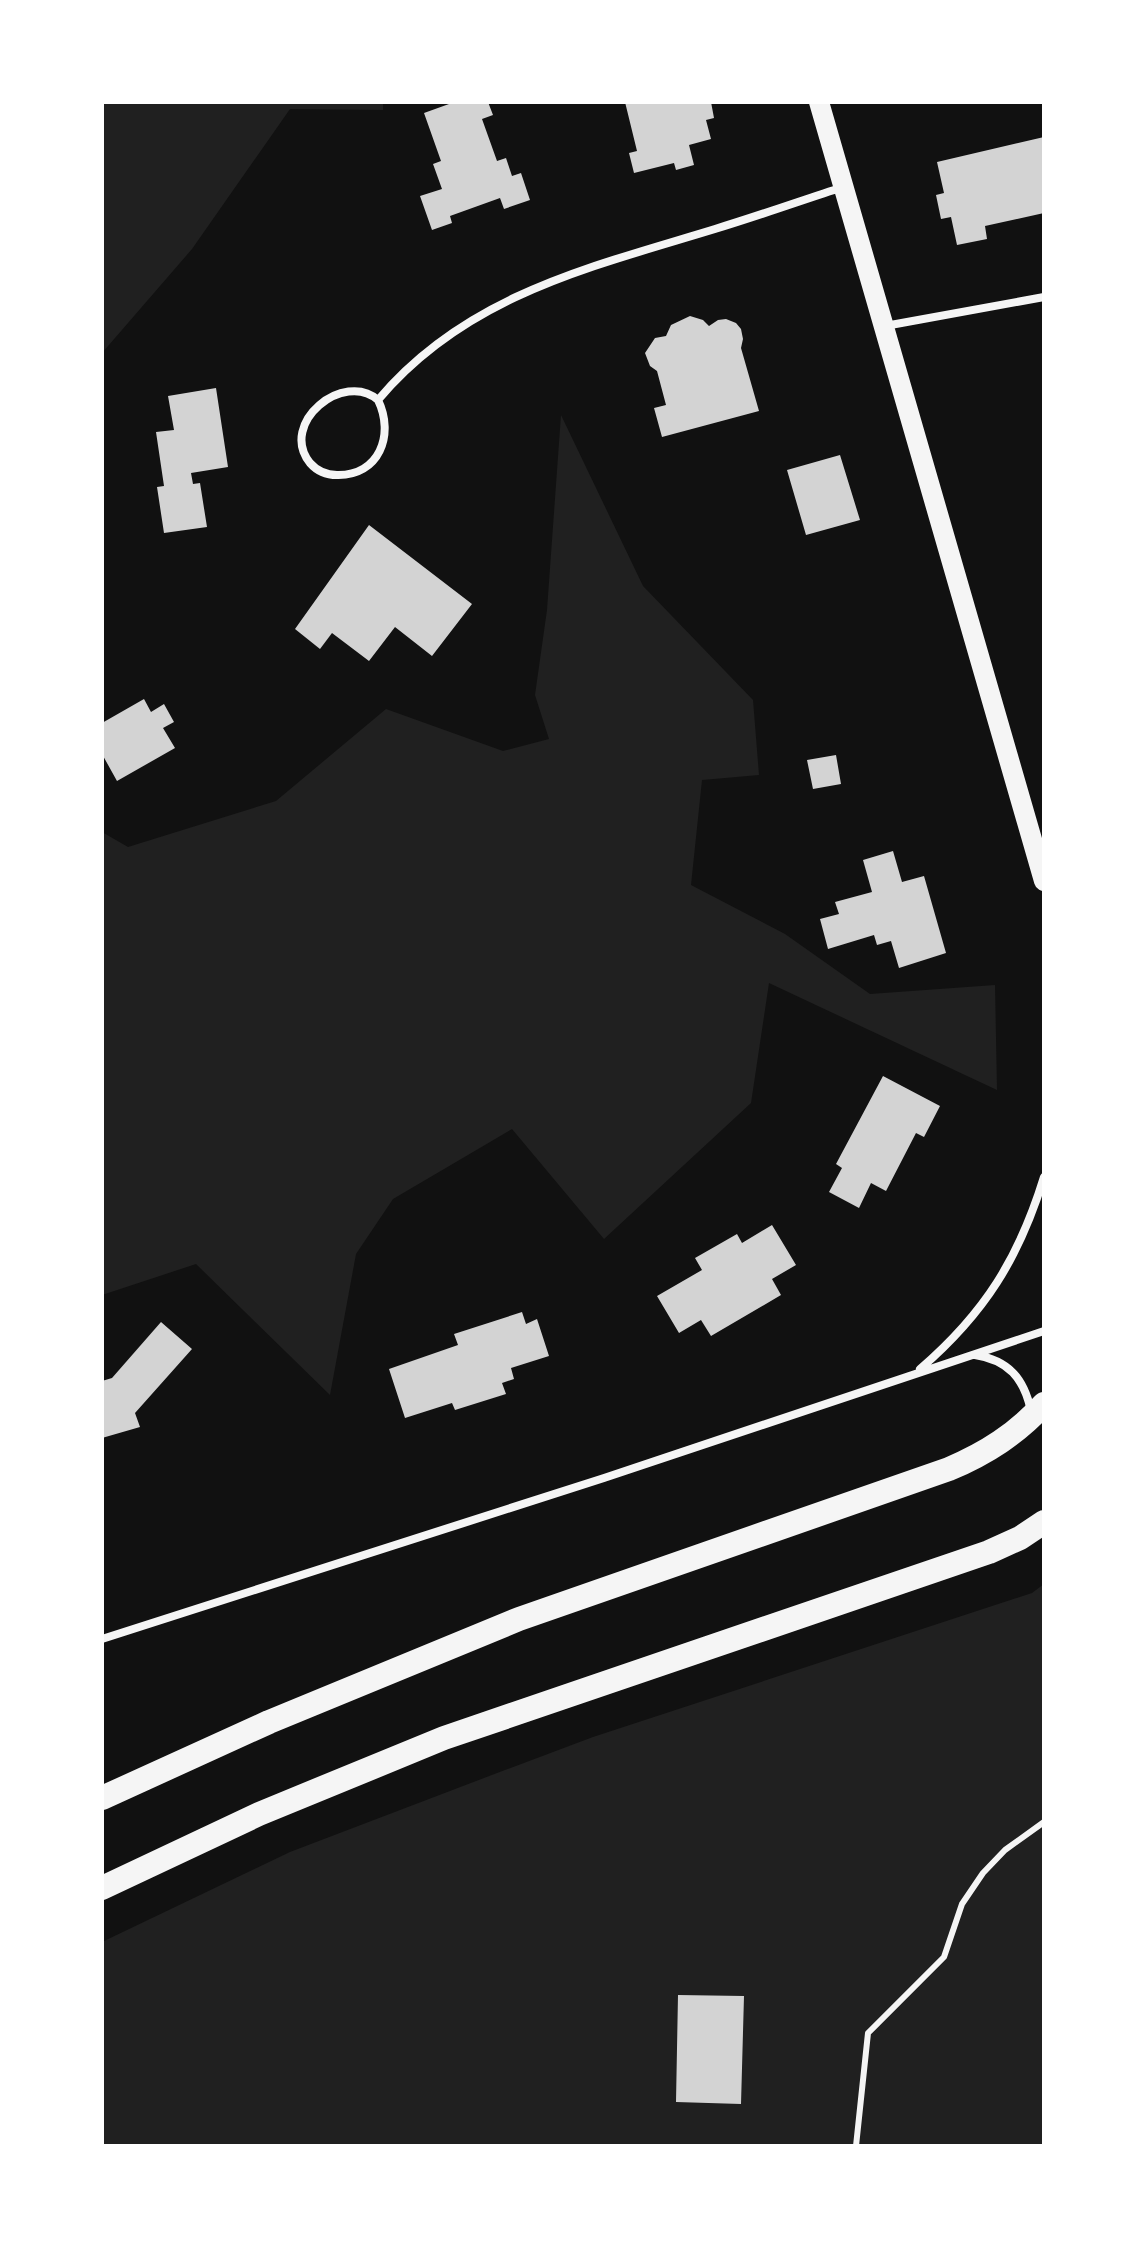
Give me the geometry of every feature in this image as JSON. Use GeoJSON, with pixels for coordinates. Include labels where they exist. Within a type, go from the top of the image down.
{"type":"FeatureCollection","features":[{"type":"Feature","properties":{"kind":"highway"},"geometry":{"type":"LineString","coordinates":[[102,1798],[269,1722],[519,1619],[949,1469],[981,1455],[1010,1437],[1038,1410]]}},
{"type":"Feature","properties":{"kind":"highway"},"geometry":{"type":"LineString","coordinates":[[102,1888],[259,1814],[444,1738],[989,1552],[1020,1538],[1044,1522]]}},
{"type":"Feature","properties":{"kind":"highway"},"geometry":{"type":"LineString","coordinates":[[102,1809],[169,1768]]}},
{"type":"Feature","properties":{"kind":"main road"},"geometry":{"type":"LineString","coordinates":[[819,102],[1044,881]]}},
{"type":"Feature","properties":{"kind":"street"},"geometry":{"type":"LineString","coordinates":[[378,400],[401,373],[448,336],[478,316],[543,284],[843,187]]}},
{"type":"Feature","properties":{"kind":"street"},"geometry":{"type":"LineString","coordinates":[[885,326],[1044,297]]}},
{"type":"Feature","properties":{"kind":"street"},"geometry":{"type":"LineString","coordinates":[[363,391],[378,400],[385,428],[379,456],[360,471],[348,475],[330,475],[313,467],[301,448],[301,436],[311,411],[335,395],[348,392],[363,391]]}},
{"type":"Feature","properties":{"kind":"street"},"geometry":{"type":"LineString","coordinates":[[916,1372],[965,1325],[1004,1273],[1025,1234],[1044,1177]]}},
{"type":"Feature","properties":{"kind":"street"},"geometry":{"type":"LineString","coordinates":[[102,1639],[604,1478],[1044,1331]]}},
{"type":"Feature","properties":{"kind":"street"},"geometry":{"type":"LineString","coordinates":[[971,1354],[998,1360],[1010,1367],[1038,1410]]}},
{"type":"Feature","properties":{"kind":"lane"},"geometry":{"type":"LineString","coordinates":[[856,2146],[868,2033],[944,1957],[962,1904],[983,1873],[1005,1850],[1044,1822]]}},
{"type":"Feature","properties":{"kind":"shaded area"},"geometry":{"type":"Polygon","coordinates":[[[102,102],[383,102],[383,110],[290,109],[192,249],[102,353],[102,102]]]}},
{"type":"Feature","properties":{"kind":"shaded area"},"geometry":{"type":"Polygon","coordinates":[[[561,415],[643,586],[753,700],[759,775],[702,780],[691,885],[785,934],[870,994],[995,985],[997,1090],[769,983],[751,1103],[604,1239],[512,1129],[393,1199],[356,1254],[330,1395],[196,1264],[102,1295],[102,832],[128,847],[276,801],[386,709],[503,751],[549,739],[535,695],[547,610],[561,415]]]}},
{"type":"Feature","properties":{"kind":"shaded area"},"geometry":{"type":"Polygon","coordinates":[[[1044,1584],[1044,2146],[102,2146],[102,1942],[290,1852],[505,1770],[593,1737],[1032,1593],[1044,1584]]]}},
{"type":"Feature","properties":{"kind":"building"},"geometry":{"type":"Polygon","coordinates":[[[448,102],[488,102],[493,115],[482,119],[497,161],[506,158],[512,176],[521,173],[530,200],[504,209],[500,198],[450,216],[452,223],[432,230],[420,196],[442,189],[433,164],[441,161],[424,113],[448,102]]]}},
{"type":"Feature","properties":{"kind":"building"},"geometry":{"type":"Polygon","coordinates":[[[625,102],[711,102],[714,118],[706,120],[711,139],[689,145],[694,165],[676,170],[674,163],[634,173],[629,153],[637,151],[625,102]]]}},
{"type":"Feature","properties":{"kind":"building"},"geometry":{"type":"Polygon","coordinates":[[[1044,137],[1044,213],[985,226],[987,239],[957,245],[951,217],[941,219],[936,195],[944,193],[937,162],[1044,137]]]}},
{"type":"Feature","properties":{"kind":"building"},"geometry":{"type":"Polygon","coordinates":[[[690,316],[703,320],[709,326],[726,319],[741,329],[741,348],[759,411],[662,437],[654,408],[666,405],[657,371],[650,366],[645,353],[655,338],[666,336],[671,325],[690,316]]]}},
{"type":"Feature","properties":{"kind":"building"},"geometry":{"type":"Polygon","coordinates":[[[216,388],[228,467],[191,473],[193,484],[200,483],[207,527],[164,533],[157,487],[164,486],[156,432],[174,430],[168,396],[216,388]]]}},
{"type":"Feature","properties":{"kind":"building"},"geometry":{"type":"Polygon","coordinates":[[[840,455],[860,520],[806,535],[787,470],[840,455]]]}},
{"type":"Feature","properties":{"kind":"building"},"geometry":{"type":"Polygon","coordinates":[[[369,525],[472,604],[432,656],[395,627],[369,661],[332,633],[320,649],[295,629],[369,525]]]}},
{"type":"Feature","properties":{"kind":"building"},"geometry":{"type":"Polygon","coordinates":[[[144,699],[151,712],[164,704],[174,722],[163,728],[175,748],[117,781],[102,754],[102,723],[144,699]]]}},
{"type":"Feature","properties":{"kind":"building"},"geometry":{"type":"Polygon","coordinates":[[[836,755],[841,784],[813,789],[807,760],[836,755]]]}},
{"type":"Feature","properties":{"kind":"building"},"geometry":{"type":"Polygon","coordinates":[[[893,851],[902,882],[924,876],[946,953],[899,968],[891,941],[877,945],[874,935],[828,949],[820,919],[839,914],[835,902],[872,892],[863,860],[893,851]]]}},
{"type":"Feature","properties":{"kind":"building"},"geometry":{"type":"Polygon","coordinates":[[[883,1076],[940,1106],[924,1137],[916,1133],[886,1191],[871,1183],[859,1208],[829,1192],[842,1168],[836,1164],[883,1076]]]}},
{"type":"Feature","properties":{"kind":"building"},"geometry":{"type":"Polygon","coordinates":[[[772,1225],[796,1265],[772,1279],[781,1295],[711,1336],[701,1320],[679,1333],[657,1296],[702,1270],[695,1258],[737,1234],[742,1243],[772,1225]]]}},
{"type":"Feature","properties":{"kind":"building"},"geometry":{"type":"Polygon","coordinates":[[[522,1312],[526,1324],[537,1319],[549,1356],[511,1368],[514,1379],[502,1383],[506,1394],[455,1410],[452,1403],[405,1418],[389,1369],[458,1345],[454,1334],[522,1312]]]}},
{"type":"Feature","properties":{"kind":"building"},"geometry":{"type":"Polygon","coordinates":[[[161,1322],[192,1349],[135,1413],[140,1427],[102,1438],[102,1381],[112,1378],[161,1322]]]}},
{"type":"Feature","properties":{"kind":"building"},"geometry":{"type":"Polygon","coordinates":[[[678,1995],[744,1996],[741,2104],[676,2102],[678,1995]]]}}]}
